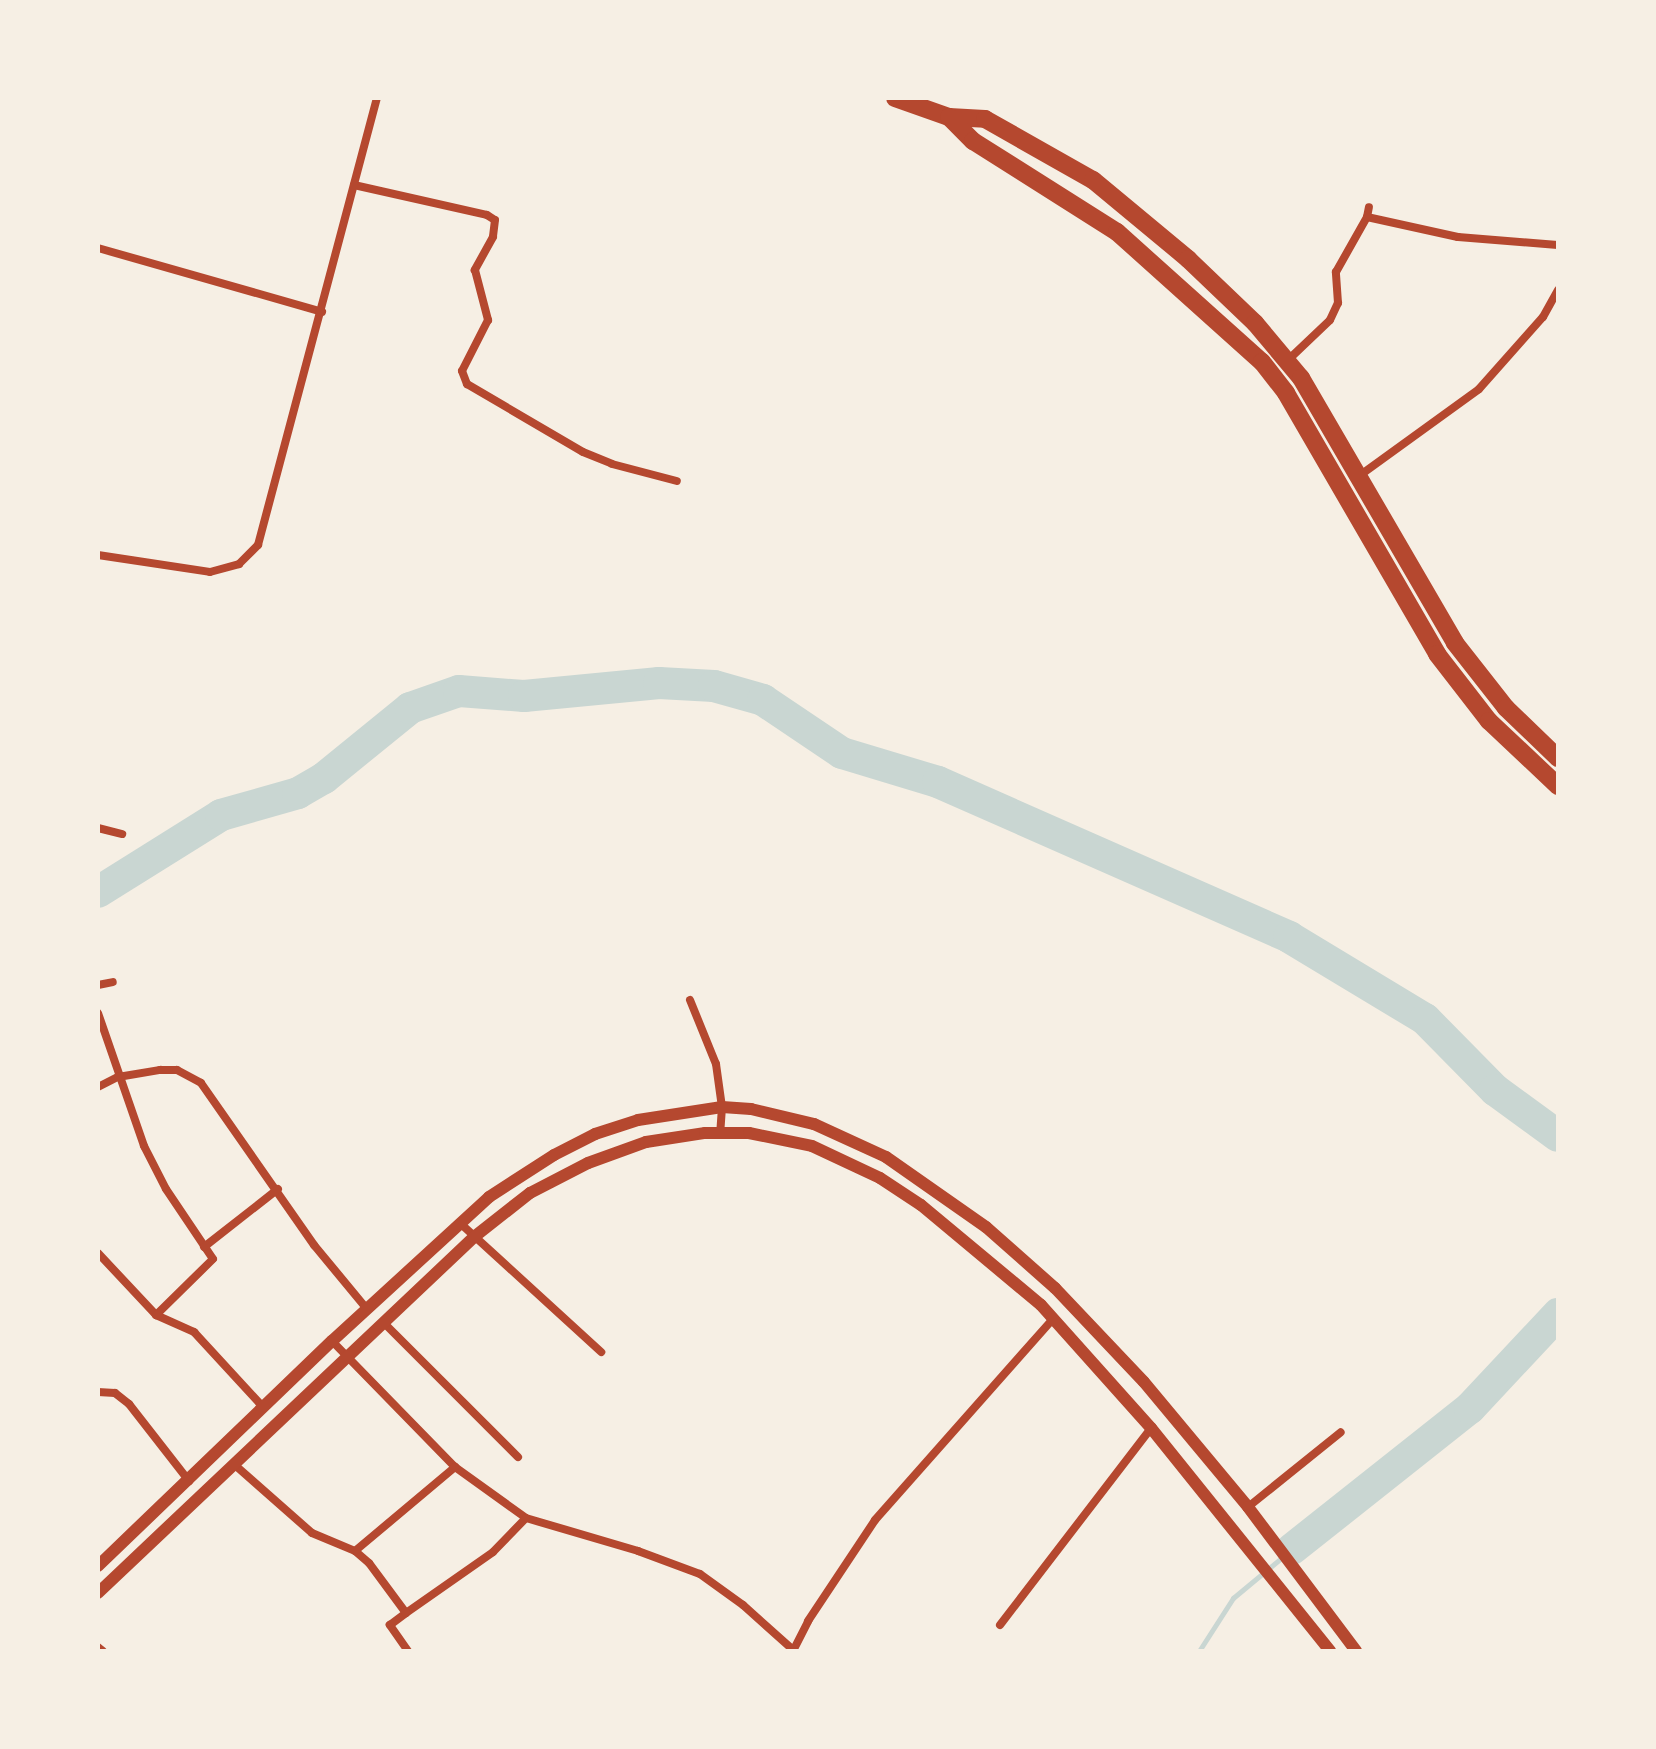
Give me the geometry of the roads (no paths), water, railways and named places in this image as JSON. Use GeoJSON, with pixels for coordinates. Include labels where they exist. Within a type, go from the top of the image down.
{"type":"FeatureCollection","features":[{"type":"Feature","properties":{"kind":"highway"},"geometry":{"type":"LineString","coordinates":[[895,98],[949,117],[985,119],[1093,180],[1188,259],[1255,323],[1301,378],[1396,544],[1478,676],[1558,758]]}},
{"type":"Feature","properties":{"kind":"highway"},"geometry":{"type":"LineString","coordinates":[[949,117],[973,141],[1117,232],[1262,362],[1286,393],[1376,555],[1461,688],[1489,721],[1558,786]]}},
{"type":"Feature","properties":{"kind":"highway"},"geometry":{"type":"LineString","coordinates":[[1172,280],[1188,259]]}},
{"type":"Feature","properties":{"kind":"highway"},"geometry":{"type":"LineString","coordinates":[[1376,555],[1396,544]]}},
{"type":"Feature","properties":{"kind":"street"},"geometry":{"type":"LineString","coordinates":[[98,555],[210,572],[239,564],[258,545],[377,98]]}},
{"type":"Feature","properties":{"kind":"street"},"geometry":{"type":"LineString","coordinates":[[354,185],[487,215],[495,220],[493,237],[475,270],[488,320],[462,371],[467,384],[583,452],[612,464],[677,481]]}},
{"type":"Feature","properties":{"kind":"street"},"geometry":{"type":"LineString","coordinates":[[1287,361],[1330,320],[1338,303],[1336,272],[1367,217],[1369,207]]}},
{"type":"Feature","properties":{"kind":"street"},"geometry":{"type":"LineString","coordinates":[[1367,217],[1458,237],[1558,245]]}},
{"type":"Feature","properties":{"kind":"street"},"geometry":{"type":"LineString","coordinates":[[98,248],[322,312]]}},
{"type":"Feature","properties":{"kind":"street"},"geometry":{"type":"LineString","coordinates":[[1358,476],[1479,389],[1543,317],[1558,290]]}},
{"type":"Feature","properties":{"kind":"street"},"geometry":{"type":"LineString","coordinates":[[98,828],[122,834]]}},
{"type":"Feature","properties":{"kind":"street"},"geometry":{"type":"LineString","coordinates":[[98,985],[113,982]]}},
{"type":"Feature","properties":{"kind":"street"},"geometry":{"type":"LineString","coordinates":[[690,1000],[716,1064],[722,1107],[720,1133]]}},
{"type":"Feature","properties":{"kind":"street"},"geometry":{"type":"LineString","coordinates":[[98,1013],[144,1146],[166,1189],[213,1261],[156,1315]]}},
{"type":"Feature","properties":{"kind":"street"},"geometry":{"type":"LineString","coordinates":[[98,1087],[118,1077],[168,1070],[189,1075],[211,1095],[314,1245],[367,1309]]}},
{"type":"Feature","properties":{"kind":"street"},"geometry":{"type":"LineString","coordinates":[[98,1566],[332,1341],[489,1197],[523,1174],[595,1134],[638,1120],[722,1107],[784,1115],[855,1140],[919,1178],[986,1227],[1055,1288],[1144,1382],[1293,1564],[1356,1651]]}},
{"type":"Feature","properties":{"kind":"street"},"geometry":{"type":"LineString","coordinates":[[98,1593],[236,1466],[474,1237],[530,1193],[588,1163],[646,1142],[720,1133],[782,1137],[848,1161],[921,1205],[1054,1318],[1151,1428],[1330,1651]]}},
{"type":"Feature","properties":{"kind":"street"},"geometry":{"type":"LineString","coordinates":[[204,1247],[278,1189]]}},
{"type":"Feature","properties":{"kind":"street"},"geometry":{"type":"LineString","coordinates":[[461,1224],[601,1352]]}},
{"type":"Feature","properties":{"kind":"street"},"geometry":{"type":"LineString","coordinates":[[98,1253],[156,1315],[194,1332],[263,1407]]}},
{"type":"Feature","properties":{"kind":"street"},"geometry":{"type":"LineString","coordinates":[[332,1341],[455,1467],[526,1518],[638,1551],[700,1574],[743,1605],[792,1650],[875,1520],[1054,1318]]}},
{"type":"Feature","properties":{"kind":"street"},"geometry":{"type":"LineString","coordinates":[[383,1322],[518,1457]]}},
{"type":"Feature","properties":{"kind":"street"},"geometry":{"type":"LineString","coordinates":[[98,1392],[115,1393],[129,1404],[189,1481]]}},
{"type":"Feature","properties":{"kind":"street"},"geometry":{"type":"LineString","coordinates":[[1000,1625],[1151,1428]]}},
{"type":"Feature","properties":{"kind":"street"},"geometry":{"type":"LineString","coordinates":[[1248,1507],[1341,1432]]}},
{"type":"Feature","properties":{"kind":"street"},"geometry":{"type":"LineString","coordinates":[[236,1466],[312,1533],[355,1551],[369,1563],[406,1613]]}},
{"type":"Feature","properties":{"kind":"street"},"geometry":{"type":"LineString","coordinates":[[355,1551],[455,1467]]}},
{"type":"Feature","properties":{"kind":"street"},"geometry":{"type":"LineString","coordinates":[[408,1651],[390,1625],[493,1552],[526,1518]]}},
{"type":"Feature","properties":{"kind":"street"},"geometry":{"type":"LineString","coordinates":[[98,1647],[103,1651]]}},
{"type":"Feature","properties":{"kind":"waterway"},"geometry":{"type":"LineString","coordinates":[[98,892],[221,815],[298,793],[324,778],[410,708],[459,691],[524,696],[659,683],[714,686],[763,700],[842,753],[938,782],[1289,937],[1425,1019],[1495,1090],[1558,1136]]}},
{"type":"Feature","properties":{"kind":"waterway"},"geometry":{"type":"LineString","coordinates":[[1292,1549],[1470,1408],[1558,1314]]}},
{"type":"Feature","properties":{"kind":"waterway"},"geometry":{"type":"LineString","coordinates":[[1199,1651],[1233,1598],[1292,1549]]}}]}
